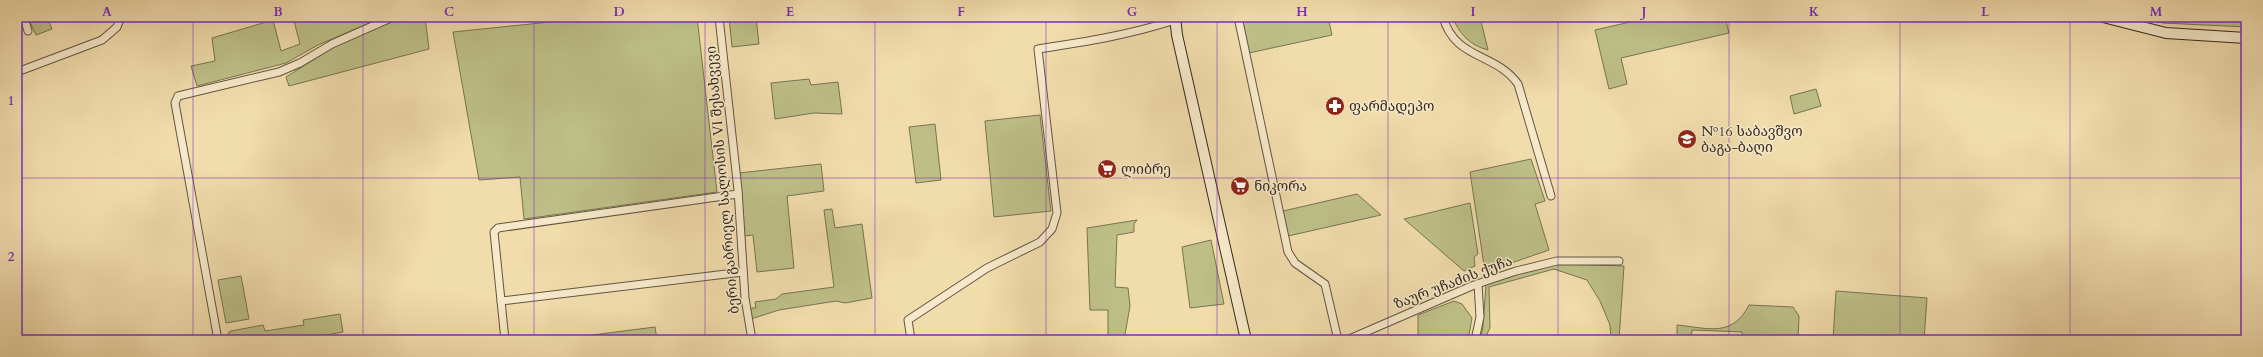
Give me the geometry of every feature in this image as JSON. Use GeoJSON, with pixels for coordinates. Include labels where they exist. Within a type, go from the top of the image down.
{"type":"FeatureCollection","features":[{"type":"Feature","properties":{"kind":"main road"},"geometry":{"type":"LineString","coordinates":[[2103,17],[2166,32],[2246,38]]}},
{"type":"Feature","properties":{"kind":"main road"},"geometry":{"type":"LineString","coordinates":[[1175,18],[1246,340]]}},
{"type":"Feature","properties":{"kind":"street"},"geometry":{"type":"LineString","coordinates":[[24,17],[28,31]]}},
{"type":"Feature","properties":{"kind":"street"},"geometry":{"type":"LineString","coordinates":[[17,72],[102,40],[117,27],[121,17]]}},
{"type":"Feature","properties":{"kind":"street"},"geometry":{"type":"LineString","coordinates":[[218,340],[175,103],[178,96],[279,72],[300,63],[332,44],[393,17]]}},
{"type":"Feature","properties":{"kind":"street","name":"ბერი გაბრიელ სალოსის VI შესახვევი"},"geometry":{"type":"LineString","coordinates":[[719,17],[738,194],[745,298],[752,340]]}},
{"type":"Feature","properties":{"kind":"street"},"geometry":{"type":"LineString","coordinates":[[1238,17],[1288,252],[1295,264],[1325,284],[1338,340]]}},
{"type":"Feature","properties":{"kind":"street"},"geometry":{"type":"LineString","coordinates":[[1443,17],[1453,38],[1468,52],[1499,65],[1509,72],[1518,84],[1551,196]]}},
{"type":"Feature","properties":{"kind":"street"},"geometry":{"type":"LineString","coordinates":[[911,340],[908,320],[986,268],[1036,244],[1052,229],[1057,213],[1038,49],[1108,39],[1138,32],[1175,18]]}},
{"type":"Feature","properties":{"kind":"street"},"geometry":{"type":"LineString","coordinates":[[505,340],[494,232],[498,228],[738,194]]}},
{"type":"Feature","properties":{"kind":"street","name":"ზაურ უჩაძის ქუჩა"},"geometry":{"type":"LineString","coordinates":[[1347,340],[1478,284],[1516,271],[1557,261],[1619,262]]}},
{"type":"Feature","properties":{"kind":"street"},"geometry":{"type":"LineString","coordinates":[[501,301],[743,272]]}},
{"type":"Feature","properties":{"kind":"street"},"geometry":{"type":"LineString","coordinates":[[1475,340],[1480,317],[1478,284]]}},
{"type":"Feature","properties":{"kind":"green space"},"geometry":{"type":"Polygon","coordinates":[[[33,17],[47,17],[52,29],[36,35],[29,20],[33,17]]]}},
{"type":"Feature","properties":{"kind":"green space"},"geometry":{"type":"Polygon","coordinates":[[[293,17],[367,17],[369,23],[318,45],[286,63],[197,86],[191,66],[215,61],[212,38],[273,20],[281,51],[300,44],[293,17]]]}},
{"type":"Feature","properties":{"kind":"green space"},"geometry":{"type":"Polygon","coordinates":[[[414,17],[425,17],[429,49],[289,86],[286,77],[334,47],[394,21],[414,17]]]}},
{"type":"Feature","properties":{"kind":"green space"},"geometry":{"type":"Polygon","coordinates":[[[599,17],[697,17],[717,192],[524,219],[520,177],[479,180],[453,32],[599,17]]]}},
{"type":"Feature","properties":{"kind":"green space"},"geometry":{"type":"Polygon","coordinates":[[[729,17],[756,17],[759,44],[732,47],[729,17]]]}},
{"type":"Feature","properties":{"kind":"green space"},"geometry":{"type":"Polygon","coordinates":[[[1242,17],[1328,17],[1332,35],[1249,53],[1242,17]]]}},
{"type":"Feature","properties":{"kind":"green space"},"geometry":{"type":"Polygon","coordinates":[[[1452,17],[1495,17],[1481,21],[1488,50],[1470,42],[1458,29],[1452,17]]]}},
{"type":"Feature","properties":{"kind":"green space"},"geometry":{"type":"Polygon","coordinates":[[[1652,17],[1725,17],[1729,33],[1621,58],[1627,84],[1609,89],[1595,30],[1652,17]]]}},
{"type":"Feature","properties":{"kind":"green space"},"geometry":{"type":"Polygon","coordinates":[[[2132,17],[2246,17],[2246,27],[2163,23],[2132,17]]]}},
{"type":"Feature","properties":{"kind":"green space"},"geometry":{"type":"Polygon","coordinates":[[[809,79],[811,85],[838,82],[842,114],[814,113],[775,119],[771,83],[809,79]]]}},
{"type":"Feature","properties":{"kind":"green space"},"geometry":{"type":"Polygon","coordinates":[[[1816,89],[1821,106],[1794,114],[1790,96],[1816,89]]]}},
{"type":"Feature","properties":{"kind":"green space"},"geometry":{"type":"Polygon","coordinates":[[[1040,115],[1051,211],[994,217],[985,121],[1040,115]]]}},
{"type":"Feature","properties":{"kind":"green space"},"geometry":{"type":"Polygon","coordinates":[[[935,124],[941,180],[916,183],[909,127],[935,124]]]}},
{"type":"Feature","properties":{"kind":"green space"},"geometry":{"type":"Polygon","coordinates":[[[1531,159],[1545,201],[1535,204],[1549,250],[1485,272],[1470,172],[1531,159]]]}},
{"type":"Feature","properties":{"kind":"green space"},"geometry":{"type":"Polygon","coordinates":[[[821,164],[824,191],[787,196],[794,268],[757,272],[753,235],[744,236],[739,173],[821,164]]]}},
{"type":"Feature","properties":{"kind":"green space"},"geometry":{"type":"Polygon","coordinates":[[[1357,194],[1381,215],[1288,236],[1283,211],[1357,194]]]}},
{"type":"Feature","properties":{"kind":"green space"},"geometry":{"type":"Polygon","coordinates":[[[1470,203],[1478,254],[1474,257],[1475,266],[1464,271],[1404,219],[1470,203]]]}},
{"type":"Feature","properties":{"kind":"green space"},"geometry":{"type":"Polygon","coordinates":[[[832,209],[835,228],[862,224],[872,298],[845,303],[836,301],[779,310],[751,319],[749,311],[752,308],[756,308],[755,302],[776,299],[782,294],[834,287],[824,210],[832,209]]]}},
{"type":"Feature","properties":{"kind":"green space"},"geometry":{"type":"Polygon","coordinates":[[[1137,220],[1134,224],[1134,232],[1117,235],[1115,287],[1128,288],[1130,306],[1124,340],[1108,340],[1108,310],[1090,310],[1087,228],[1137,220]]]}},
{"type":"Feature","properties":{"kind":"green space"},"geometry":{"type":"Polygon","coordinates":[[[1211,240],[1224,304],[1190,308],[1182,247],[1211,240]]]}},
{"type":"Feature","properties":{"kind":"green space"},"geometry":{"type":"Polygon","coordinates":[[[1559,264],[1624,266],[1619,340],[1611,340],[1610,325],[1600,301],[1587,280],[1554,269],[1489,287],[1490,328],[1487,334],[1496,340],[1480,340],[1483,327],[1486,284],[1534,269],[1559,264]]]}},
{"type":"Feature","properties":{"kind":"green space"},"geometry":{"type":"Polygon","coordinates":[[[241,276],[249,319],[226,323],[218,280],[241,276]]]}},
{"type":"Feature","properties":{"kind":"green space"},"geometry":{"type":"Polygon","coordinates":[[[1836,291],[1927,298],[1924,340],[1833,340],[1836,291]]]}},
{"type":"Feature","properties":{"kind":"green space"},"geometry":{"type":"Polygon","coordinates":[[[1454,301],[1462,304],[1472,318],[1468,340],[1418,340],[1418,315],[1454,301]]]}},
{"type":"Feature","properties":{"kind":"green space"},"geometry":{"type":"Polygon","coordinates":[[[1749,305],[1793,307],[1799,316],[1798,340],[1742,340],[1742,332],[1692,330],[1691,340],[1677,340],[1677,325],[1709,329],[1727,327],[1742,315],[1749,305]]]}},
{"type":"Feature","properties":{"kind":"green space"},"geometry":{"type":"Polygon","coordinates":[[[340,314],[343,332],[298,340],[230,340],[228,333],[231,331],[263,325],[265,331],[304,325],[303,320],[340,314]]]}},
{"type":"Feature","properties":{"kind":"green space"},"geometry":{"type":"Polygon","coordinates":[[[655,327],[657,340],[561,340],[561,339],[655,327]]]}},
{"type":"Feature","properties":{"kind":"place","name":"ფარმადეპო"},"geometry":{"type":"Point","coordinates":[1335,106]}},
{"type":"Feature","properties":{"kind":"place","name":"№16 საბავშვო ბაგა-ბაღი"},"geometry":{"type":"Point","coordinates":[1687,139]}},
{"type":"Feature","properties":{"kind":"place","name":"ლიბრე"},"geometry":{"type":"Point","coordinates":[1107,169]}},
{"type":"Feature","properties":{"kind":"place","name":"ნიკორა"},"geometry":{"type":"Point","coordinates":[1240,186]}}]}
